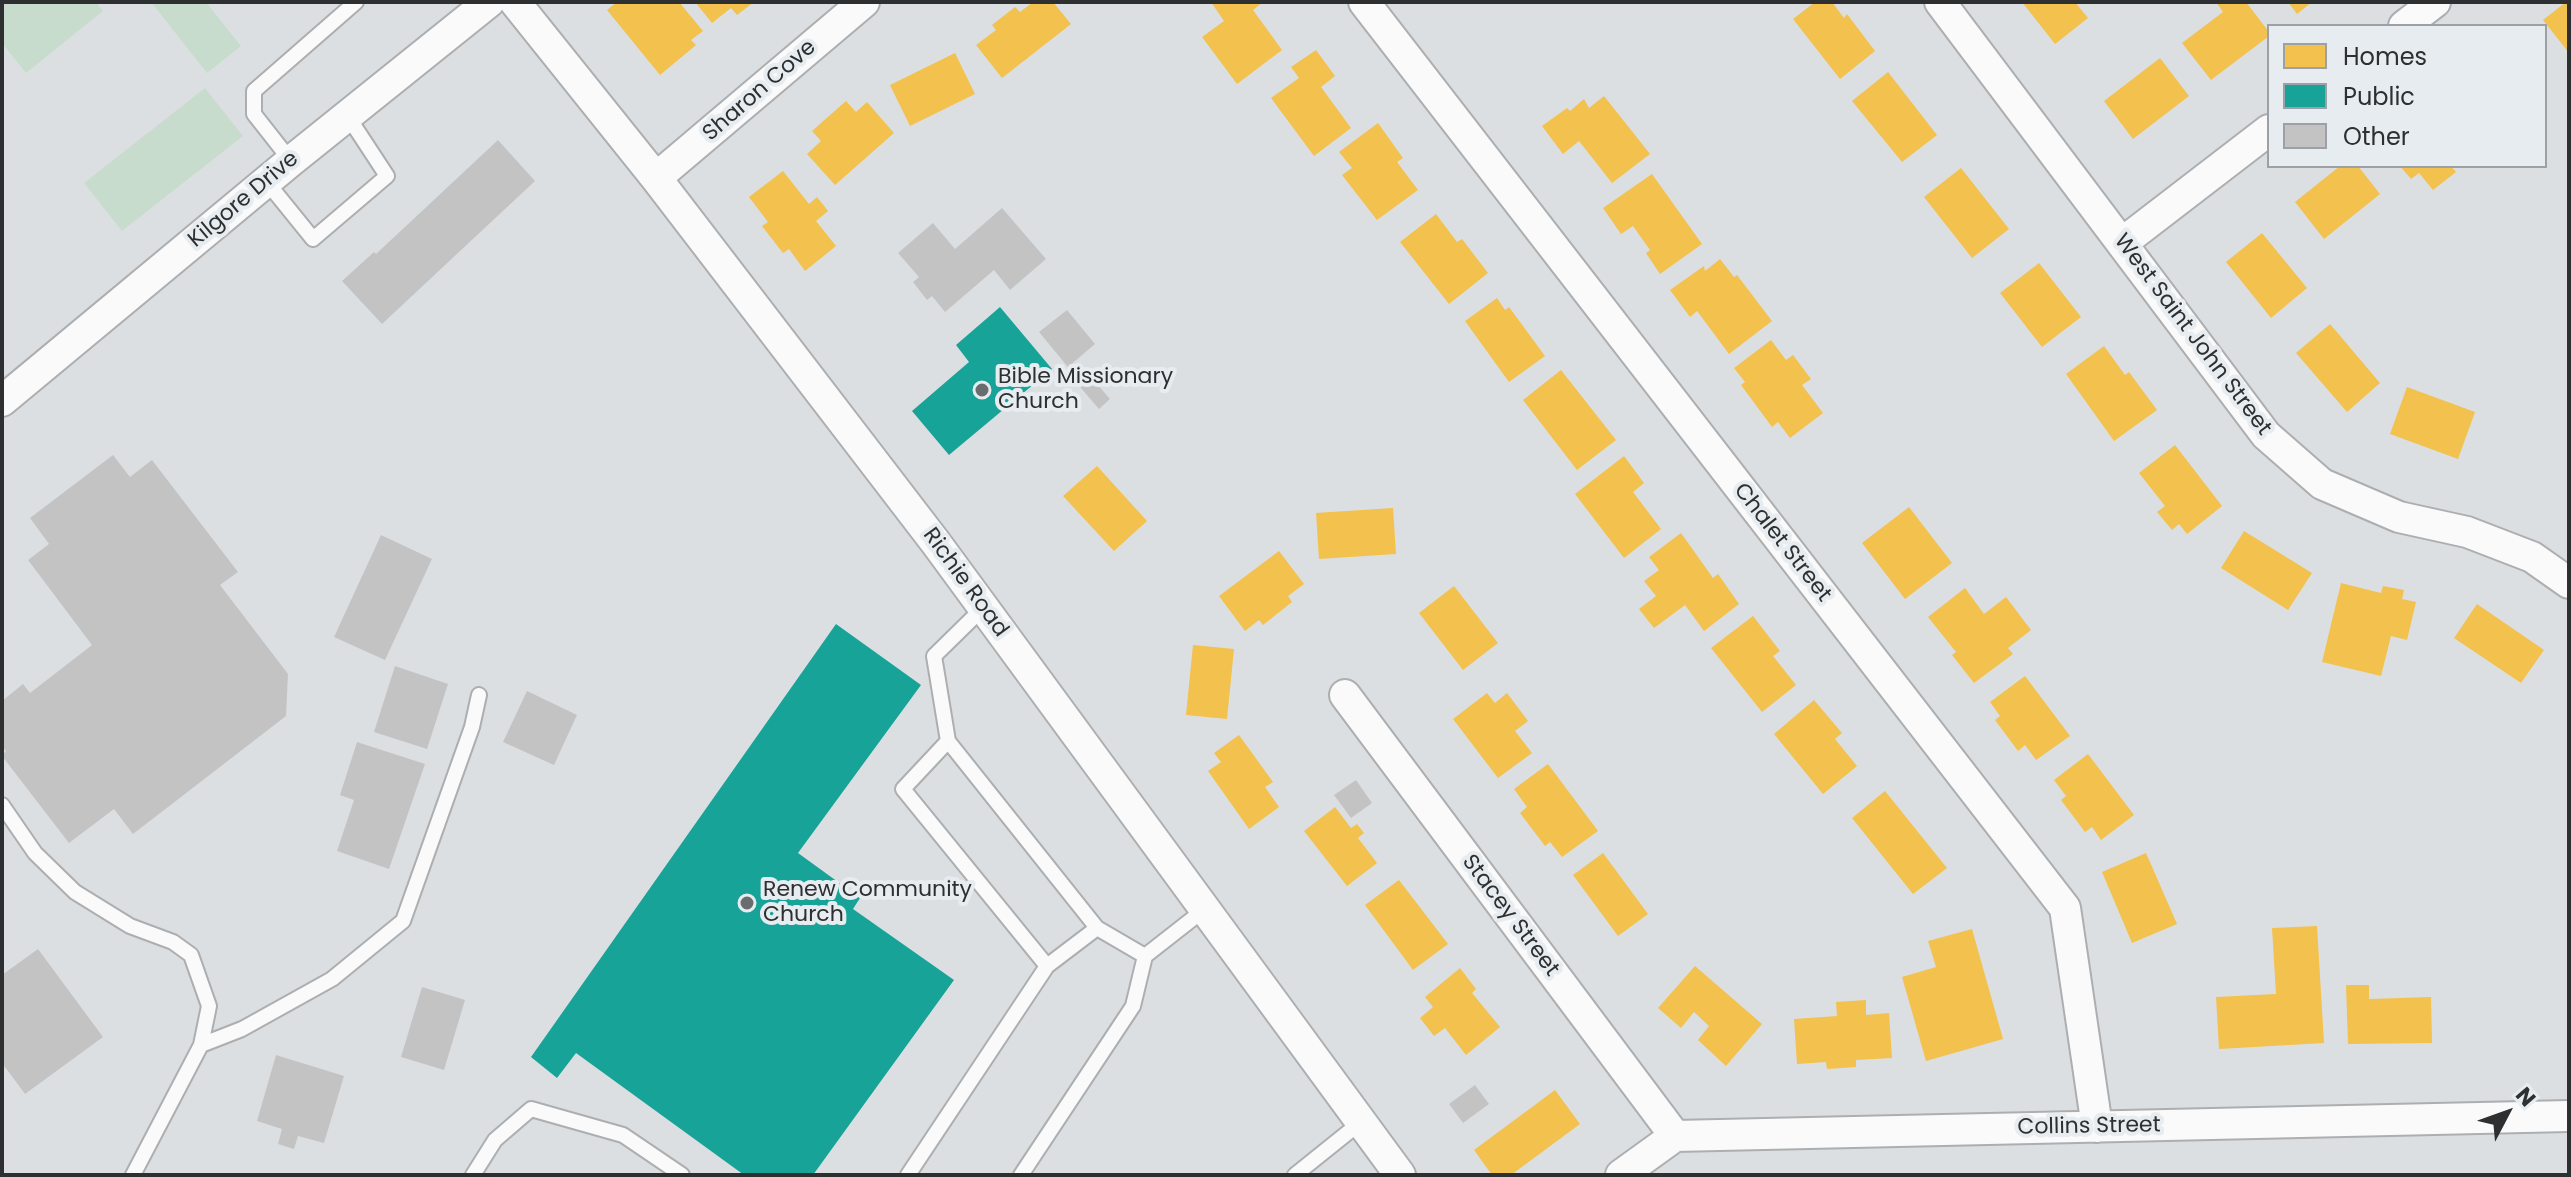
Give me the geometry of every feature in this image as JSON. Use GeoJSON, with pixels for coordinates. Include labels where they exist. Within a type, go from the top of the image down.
{"type":"FeatureCollection","features":[{"type":"Feature","properties":{"kind":"street","name":"Kilgore Drive"},"geometry":{"type":"LineString","coordinates":[[2,401],[266,181],[489,2]]}},
{"type":"Feature","properties":{"kind":"street","name":"Richie Road"},"geometry":{"type":"LineString","coordinates":[[515,2],[656,178],[983,608],[1400,1175]]}},
{"type":"Feature","properties":{"kind":"street","name":"Sharon Cove"},"geometry":{"type":"LineString","coordinates":[[656,178],[864,2]]}},
{"type":"Feature","properties":{"kind":"street","name":"Chalet Street"},"geometry":{"type":"LineString","coordinates":[[1364,2],[2065,908],[2097,1127]]}},
{"type":"Feature","properties":{"kind":"street","name":"West Saint John Street"},"geometry":{"type":"LineString","coordinates":[[1940,2],[2266,435],[2322,484],[2399,517],[2467,532],[2532,557],[2569,583]]}},
{"type":"Feature","properties":{"kind":"street"},"geometry":{"type":"LineString","coordinates":[[2407,24],[2435,2]]}},
{"type":"Feature","properties":{"kind":"street"},"geometry":{"type":"LineString","coordinates":[[2122,243],[2267,132]]}},
{"type":"Feature","properties":{"kind":"street","name":"Stacey Street"},"geometry":{"type":"LineString","coordinates":[[1345,695],[1675,1136]]}},
{"type":"Feature","properties":{"kind":"street","name":"Collins Street"},"geometry":{"type":"LineString","coordinates":[[1675,1136],[2569,1116]]}},
{"type":"Feature","properties":{"kind":"street"},"geometry":{"type":"LineString","coordinates":[[1621,1175],[1675,1136]]}},
{"type":"Feature","properties":{"kind":"lane"},"geometry":{"type":"LineString","coordinates":[[291,161],[254,114],[254,91],[356,2]]}},
{"type":"Feature","properties":{"kind":"lane"},"geometry":{"type":"LineString","coordinates":[[266,181],[313,239],[387,176],[347,115]]}},
{"type":"Feature","properties":{"kind":"lane"},"geometry":{"type":"LineString","coordinates":[[983,608],[934,656],[948,741],[1097,928],[1145,956]]}},
{"type":"Feature","properties":{"kind":"lane"},"geometry":{"type":"LineString","coordinates":[[201,1045],[242,1029],[332,979],[403,921],[472,727],[479,695]]}},
{"type":"Feature","properties":{"kind":"lane"},"geometry":{"type":"LineString","coordinates":[[948,741],[903,789],[1047,966]]}},
{"type":"Feature","properties":{"kind":"lane"},"geometry":{"type":"LineString","coordinates":[[2,805],[35,853],[75,892],[130,926],[173,942],[191,955],[209,1006],[201,1045],[133,1175]]}},
{"type":"Feature","properties":{"kind":"lane"},"geometry":{"type":"LineString","coordinates":[[1021,1175],[1133,1006],[1145,956],[1205,909]]}},
{"type":"Feature","properties":{"kind":"lane"},"geometry":{"type":"LineString","coordinates":[[908,1175],[1047,966],[1097,928]]}},
{"type":"Feature","properties":{"kind":"lane"},"geometry":{"type":"LineString","coordinates":[[473,1175],[495,1140],[531,1109],[623,1135],[682,1175]]}},
{"type":"Feature","properties":{"kind":"lane"},"geometry":{"type":"LineString","coordinates":[[1295,1175],[1361,1122]]}},
{"type":"Feature","properties":{"kind":"green space"},"geometry":{"type":"Polygon","coordinates":[[[2,2],[96,2],[103,11],[26,73],[2,43],[2,2]]]}},
{"type":"Feature","properties":{"kind":"green space"},"geometry":{"type":"Polygon","coordinates":[[[151,2],[206,2],[241,46],[207,73],[151,2]]]}},
{"type":"Feature","properties":{"kind":"green space"},"geometry":{"type":"Polygon","coordinates":[[[205,88],[243,136],[122,231],[84,183],[205,88]]]}},
{"type":"Feature","properties":{"kind":"building: Homes"},"geometry":{"type":"Polygon","coordinates":[[[617,2],[679,2],[703,31],[691,40],[696,45],[660,75],[607,10],[617,2]]]}},
{"type":"Feature","properties":{"kind":"building: Homes"},"geometry":{"type":"Polygon","coordinates":[[[695,2],[754,2],[737,15],[731,8],[712,23],[695,2]]]}},
{"type":"Feature","properties":{"kind":"building: Homes"},"geometry":{"type":"Polygon","coordinates":[[[1033,2],[1053,2],[1071,24],[1002,78],[976,45],[996,30],[992,25],[1015,7],[1020,12],[1033,2]]]}},
{"type":"Feature","properties":{"kind":"building: Homes"},"geometry":{"type":"Polygon","coordinates":[[[1211,2],[1263,2],[1253,10],[1282,50],[1237,84],[1202,37],[1224,21],[1211,2]]]}},
{"type":"Feature","properties":{"kind":"building: Homes"},"geometry":{"type":"Polygon","coordinates":[[[1815,2],[1832,2],[1844,18],[1847,14],[1875,51],[1840,79],[1793,19],[1815,2]]]}},
{"type":"Feature","properties":{"kind":"building: Homes"},"geometry":{"type":"Polygon","coordinates":[[[2022,2],[2075,2],[2088,18],[2055,44],[2022,2]]]}},
{"type":"Feature","properties":{"kind":"building: Homes"},"geometry":{"type":"Polygon","coordinates":[[[2216,2],[2246,2],[2267,29],[2267,38],[2211,80],[2182,43],[2223,12],[2216,2]]]}},
{"type":"Feature","properties":{"kind":"building: Homes"},"geometry":{"type":"Polygon","coordinates":[[[2288,2],[2312,2],[2297,14],[2288,2]]]}},
{"type":"Feature","properties":{"kind":"building: Homes"},"geometry":{"type":"Polygon","coordinates":[[[2569,2],[2569,53],[2547,24],[2543,20],[2569,2]]]}},
{"type":"Feature","properties":{"kind":"building: Homes"},"geometry":{"type":"Polygon","coordinates":[[[1316,50],[1335,76],[1321,87],[1351,128],[1314,156],[1271,98],[1299,78],[1291,67],[1316,50]]]}},
{"type":"Feature","properties":{"kind":"building: Homes"},"geometry":{"type":"Polygon","coordinates":[[[955,53],[975,94],[910,126],[890,85],[955,53]]]}},
{"type":"Feature","properties":{"kind":"building: Homes"},"geometry":{"type":"Polygon","coordinates":[[[2160,58],[2189,96],[2133,139],[2104,101],[2160,58]]]}},
{"type":"Feature","properties":{"kind":"building: Homes"},"geometry":{"type":"Polygon","coordinates":[[[1888,72],[1937,135],[1902,162],[1852,101],[1888,72]]]}},
{"type":"Feature","properties":{"kind":"building: Homes"},"geometry":{"type":"Polygon","coordinates":[[[1604,96],[1650,154],[1612,183],[1579,141],[1563,154],[1542,126],[1567,108],[1570,111],[1584,99],[1589,108],[1604,96]]]}},
{"type":"Feature","properties":{"kind":"building: Homes"},"geometry":{"type":"Polygon","coordinates":[[[846,101],[856,112],[867,102],[894,133],[835,185],[807,154],[821,141],[812,131],[846,101]]]}},
{"type":"Feature","properties":{"kind":"building: Homes"},"geometry":{"type":"Polygon","coordinates":[[[1378,123],[1403,158],[1397,162],[1418,190],[1377,220],[1342,175],[1352,168],[1339,152],[1378,123]]]}},
{"type":"Feature","properties":{"kind":"building: Homes"},"geometry":{"type":"Polygon","coordinates":[[[1961,168],[2009,229],[1972,258],[1924,197],[1961,168]]]}},
{"type":"Feature","properties":{"kind":"building: Homes"},"geometry":{"type":"Polygon","coordinates":[[[2338,168],[2360,168],[2380,194],[2324,239],[2295,202],[2338,168]]]}},
{"type":"Feature","properties":{"kind":"building: Homes"},"geometry":{"type":"Polygon","coordinates":[[[2402,168],[2453,168],[2456,172],[2433,190],[2419,173],[2411,179],[2402,168]]]}},
{"type":"Feature","properties":{"kind":"building: Homes"},"geometry":{"type":"Polygon","coordinates":[[[783,171],[809,204],[817,197],[828,211],[816,221],[836,246],[805,271],[789,249],[783,253],[762,226],[768,222],[749,197],[783,171]]]}},
{"type":"Feature","properties":{"kind":"building: Homes"},"geometry":{"type":"Polygon","coordinates":[[[1652,174],[1702,244],[1660,274],[1646,253],[1650,250],[1633,226],[1621,234],[1603,208],[1652,174]]]}},
{"type":"Feature","properties":{"kind":"building: Homes"},"geometry":{"type":"Polygon","coordinates":[[[1436,214],[1457,242],[1462,239],[1488,273],[1449,304],[1400,242],[1436,214]]]}},
{"type":"Feature","properties":{"kind":"building: Homes"},"geometry":{"type":"Polygon","coordinates":[[[2262,233],[2307,288],[2271,318],[2226,262],[2262,233]]]}},
{"type":"Feature","properties":{"kind":"building: Homes"},"geometry":{"type":"Polygon","coordinates":[[[1720,259],[1734,277],[1737,275],[1772,321],[1729,354],[1697,311],[1690,317],[1670,290],[1704,266],[1705,271],[1720,259]]]}},
{"type":"Feature","properties":{"kind":"building: Homes"},"geometry":{"type":"Polygon","coordinates":[[[2039,263],[2081,317],[2042,347],[2000,293],[2039,263]]]}},
{"type":"Feature","properties":{"kind":"building: Homes"},"geometry":{"type":"Polygon","coordinates":[[[1497,298],[1505,310],[1509,307],[1545,356],[1509,382],[1465,321],[1497,298]]]}},
{"type":"Feature","properties":{"kind":"building: Homes"},"geometry":{"type":"Polygon","coordinates":[[[2330,324],[2380,383],[2347,412],[2296,353],[2330,324]]]}},
{"type":"Feature","properties":{"kind":"building: Homes"},"geometry":{"type":"Polygon","coordinates":[[[1771,340],[1786,360],[1793,355],[1811,379],[1802,385],[1823,413],[1790,438],[1778,422],[1772,427],[1741,385],[1745,382],[1734,368],[1771,340]]]}},
{"type":"Feature","properties":{"kind":"building: Homes"},"geometry":{"type":"Polygon","coordinates":[[[2104,346],[2125,375],[2129,372],[2157,410],[2114,441],[2066,374],[2104,346]]]}},
{"type":"Feature","properties":{"kind":"building: Homes"},"geometry":{"type":"Polygon","coordinates":[[[1561,370],[1616,440],[1577,470],[1523,400],[1561,370]]]}},
{"type":"Feature","properties":{"kind":"building: Homes"},"geometry":{"type":"Polygon","coordinates":[[[2407,387],[2475,412],[2458,459],[2390,434],[2407,387]]]}},
{"type":"Feature","properties":{"kind":"building: Homes"},"geometry":{"type":"Polygon","coordinates":[[[2175,445],[2222,506],[2187,534],[2179,524],[2172,530],[2157,512],[2165,506],[2139,473],[2175,445]]]}},
{"type":"Feature","properties":{"kind":"building: Homes"},"geometry":{"type":"Polygon","coordinates":[[[1624,456],[1644,483],[1633,492],[1661,529],[1624,558],[1575,494],[1624,456]]]}},
{"type":"Feature","properties":{"kind":"building: Homes"},"geometry":{"type":"Polygon","coordinates":[[[1097,466],[1147,521],[1114,551],[1063,496],[1097,466]]]}},
{"type":"Feature","properties":{"kind":"building: Homes"},"geometry":{"type":"Polygon","coordinates":[[[1909,507],[1952,563],[1905,599],[1862,543],[1909,507]]]}},
{"type":"Feature","properties":{"kind":"building: Homes"},"geometry":{"type":"Polygon","coordinates":[[[1393,508],[1396,554],[1319,559],[1316,513],[1393,508]]]}},
{"type":"Feature","properties":{"kind":"building: Homes"},"geometry":{"type":"Polygon","coordinates":[[[2244,531],[2312,573],[2288,610],[2221,568],[2244,531]]]}},
{"type":"Feature","properties":{"kind":"building: Homes"},"geometry":{"type":"Polygon","coordinates":[[[1681,533],[1713,578],[1718,574],[1739,604],[1704,631],[1685,605],[1654,628],[1639,609],[1656,596],[1644,581],[1659,570],[1649,557],[1681,533]]]}},
{"type":"Feature","properties":{"kind":"building: Homes"},"geometry":{"type":"Polygon","coordinates":[[[1279,551],[1304,584],[1288,596],[1292,602],[1263,625],[1259,620],[1245,631],[1219,596],[1279,551]]]}},
{"type":"Feature","properties":{"kind":"building: Homes"},"geometry":{"type":"Polygon","coordinates":[[[2341,583],[2381,593],[2383,586],[2404,590],[2402,599],[2416,602],[2407,640],[2391,636],[2381,676],[2322,662],[2341,583]]]}},
{"type":"Feature","properties":{"kind":"building: Homes"},"geometry":{"type":"Polygon","coordinates":[[[1454,586],[1498,643],[1463,670],[1419,613],[1454,586]]]}},
{"type":"Feature","properties":{"kind":"building: Homes"},"geometry":{"type":"Polygon","coordinates":[[[1965,588],[1984,614],[2006,597],[2031,630],[2008,648],[2013,654],[1974,683],[1952,655],[1956,652],[1928,617],[1965,588]]]}},
{"type":"Feature","properties":{"kind":"building: Homes"},"geometry":{"type":"Polygon","coordinates":[[[2477,604],[2544,650],[2521,683],[2454,638],[2477,604]]]}},
{"type":"Feature","properties":{"kind":"building: Homes"},"geometry":{"type":"Polygon","coordinates":[[[1753,616],[1780,651],[1773,656],[1796,685],[1762,712],[1711,648],[1753,616]]]}},
{"type":"Feature","properties":{"kind":"building: Homes"},"geometry":{"type":"Polygon","coordinates":[[[1193,645],[1234,649],[1227,719],[1186,715],[1193,645]]]}},
{"type":"Feature","properties":{"kind":"building: Homes"},"geometry":{"type":"Polygon","coordinates":[[[2025,676],[2070,736],[2036,760],[2025,745],[2018,751],[1995,720],[2000,716],[1990,702],[2025,676]]]}},
{"type":"Feature","properties":{"kind":"building: Homes"},"geometry":{"type":"Polygon","coordinates":[[[1487,693],[1495,703],[1507,693],[1528,721],[1515,731],[1532,753],[1498,778],[1453,719],[1487,693]]]}},
{"type":"Feature","properties":{"kind":"building: Homes"},"geometry":{"type":"Polygon","coordinates":[[[1814,700],[1842,733],[1835,739],[1857,766],[1823,794],[1774,734],[1814,700]]]}},
{"type":"Feature","properties":{"kind":"building: Homes"},"geometry":{"type":"Polygon","coordinates":[[[1239,735],[1273,782],[1265,787],[1279,807],[1249,829],[1208,771],[1221,762],[1214,753],[1239,735]]]}},
{"type":"Feature","properties":{"kind":"building: Homes"},"geometry":{"type":"Polygon","coordinates":[[[2088,754],[2134,815],[2101,840],[2092,827],[2085,832],[2061,800],[2066,796],[2054,780],[2088,754]]]}},
{"type":"Feature","properties":{"kind":"building: Homes"},"geometry":{"type":"Polygon","coordinates":[[[1548,764],[1598,831],[1562,857],[1550,842],[1545,846],[1520,813],[1527,807],[1514,789],[1548,764]]]}},
{"type":"Feature","properties":{"kind":"building: Homes"},"geometry":{"type":"Polygon","coordinates":[[[1885,791],[1947,868],[1913,894],[1852,818],[1885,791]]]}},
{"type":"Feature","properties":{"kind":"building: Homes"},"geometry":{"type":"Polygon","coordinates":[[[1335,807],[1351,828],[1357,824],[1364,833],[1358,838],[1377,863],[1347,886],[1304,831],[1335,807]]]}},
{"type":"Feature","properties":{"kind":"building: Homes"},"geometry":{"type":"Polygon","coordinates":[[[1603,853],[1648,914],[1618,936],[1573,875],[1603,853]]]}},
{"type":"Feature","properties":{"kind":"building: Homes"},"geometry":{"type":"Polygon","coordinates":[[[2146,853],[2177,924],[2132,943],[2102,872],[2146,853]]]}},
{"type":"Feature","properties":{"kind":"building: Homes"},"geometry":{"type":"Polygon","coordinates":[[[1399,880],[1448,944],[1413,970],[1365,905],[1399,880]]]}},
{"type":"Feature","properties":{"kind":"building: Homes"},"geometry":{"type":"Polygon","coordinates":[[[2317,926],[2324,1043],[2219,1049],[2216,997],[2276,994],[2272,928],[2317,926]]]}},
{"type":"Feature","properties":{"kind":"building: Homes"},"geometry":{"type":"Polygon","coordinates":[[[1972,929],[2003,1039],[1926,1061],[1902,977],[1936,967],[1928,941],[1972,929]]]}},
{"type":"Feature","properties":{"kind":"building: Homes"},"geometry":{"type":"Polygon","coordinates":[[[1695,966],[1762,1024],[1726,1066],[1698,1040],[1709,1026],[1694,1012],[1681,1028],[1658,1008],[1695,966]]]}},
{"type":"Feature","properties":{"kind":"building: Homes"},"geometry":{"type":"Polygon","coordinates":[[[1460,968],[1476,989],[1472,993],[1500,1027],[1466,1055],[1445,1028],[1434,1036],[1420,1018],[1433,1007],[1425,997],[1460,968]]]}},
{"type":"Feature","properties":{"kind":"building: Homes"},"geometry":{"type":"Polygon","coordinates":[[[2346,985],[2369,985],[2369,999],[2431,997],[2432,1043],[2348,1044],[2346,985]]]}},
{"type":"Feature","properties":{"kind":"building: Homes"},"geometry":{"type":"Polygon","coordinates":[[[1866,1000],[1866,1015],[1889,1013],[1892,1058],[1856,1060],[1856,1067],[1827,1069],[1826,1062],[1797,1064],[1794,1019],[1837,1016],[1836,1002],[1866,1000]]]}},
{"type":"Feature","properties":{"kind":"building: Homes"},"geometry":{"type":"Polygon","coordinates":[[[1555,1090],[1580,1124],[1511,1175],[1492,1175],[1474,1150],[1555,1090]]]}},
{"type":"Feature","properties":{"kind":"building: Public","name":"Bible Missionary Church"},"geometry":{"type":"Polygon","coordinates":[[[1000,307],[1052,369],[949,455],[912,411],[969,362],[956,345],[1000,307]]]}},
{"type":"Feature","properties":{"kind":"building: Public","name":"Renew Community Church"},"geometry":{"type":"Polygon","coordinates":[[[836,624],[921,685],[798,853],[860,898],[853,909],[954,980],[813,1175],[744,1175],[576,1053],[557,1078],[531,1057],[836,624]]]}},
{"type":"Feature","properties":{"kind":"building: Other"},"geometry":{"type":"Polygon","coordinates":[[[498,140],[535,181],[382,324],[342,281],[374,252],[376,254],[498,140]]]}},
{"type":"Feature","properties":{"kind":"building: Other"},"geometry":{"type":"Polygon","coordinates":[[[1002,208],[1046,259],[1010,290],[994,270],[945,312],[932,296],[927,300],[913,282],[919,277],[898,253],[933,223],[955,249],[1002,208]]]}},
{"type":"Feature","properties":{"kind":"building: Other"},"geometry":{"type":"Polygon","coordinates":[[[1067,310],[1095,344],[1068,367],[1039,332],[1067,310]]]}},
{"type":"Feature","properties":{"kind":"building: Other"},"geometry":{"type":"Polygon","coordinates":[[[1079,363],[1110,399],[1099,409],[1068,373],[1079,363]]]}},
{"type":"Feature","properties":{"kind":"building: Other"},"geometry":{"type":"Polygon","coordinates":[[[113,455],[130,477],[152,460],[238,572],[220,585],[288,674],[286,716],[133,834],[114,809],[69,843],[2,756],[6,751],[2,746],[2,701],[23,684],[30,693],[92,645],[28,560],[49,544],[30,518],[113,455]]]}},
{"type":"Feature","properties":{"kind":"building: Other"},"geometry":{"type":"Polygon","coordinates":[[[381,535],[432,559],[385,660],[334,637],[381,535]]]}},
{"type":"Feature","properties":{"kind":"building: Other"},"geometry":{"type":"Polygon","coordinates":[[[395,666],[448,684],[427,749],[374,732],[395,666]]]}},
{"type":"Feature","properties":{"kind":"building: Other"},"geometry":{"type":"Polygon","coordinates":[[[527,691],[577,715],[554,765],[503,742],[527,691]]]}},
{"type":"Feature","properties":{"kind":"building: Other"},"geometry":{"type":"Polygon","coordinates":[[[357,742],[425,764],[389,869],[337,851],[354,800],[340,795],[357,742]]]}},
{"type":"Feature","properties":{"kind":"building: Other"},"geometry":{"type":"Polygon","coordinates":[[[1356,780],[1372,803],[1351,818],[1334,795],[1356,780]]]}},
{"type":"Feature","properties":{"kind":"building: Other"},"geometry":{"type":"Polygon","coordinates":[[[38,949],[103,1037],[25,1094],[2,1063],[2,975],[38,949]]]}},
{"type":"Feature","properties":{"kind":"building: Other"},"geometry":{"type":"Polygon","coordinates":[[[422,987],[465,1000],[444,1070],[401,1057],[422,987]]]}},
{"type":"Feature","properties":{"kind":"building: Other"},"geometry":{"type":"Polygon","coordinates":[[[276,1055],[344,1076],[324,1143],[298,1136],[294,1149],[278,1144],[282,1129],[257,1121],[276,1055]]]}},
{"type":"Feature","properties":{"kind":"building: Other"},"geometry":{"type":"Polygon","coordinates":[[[1475,1085],[1489,1104],[1463,1123],[1449,1104],[1475,1085]]]}},
{"type":"Feature","properties":{"kind":"place","name":"Bible Missionary Church"},"geometry":{"type":"Point","coordinates":[982,390]}},
{"type":"Feature","properties":{"kind":"place","name":"Renew Community Church"},"geometry":{"type":"Point","coordinates":[747,903]}}]}
